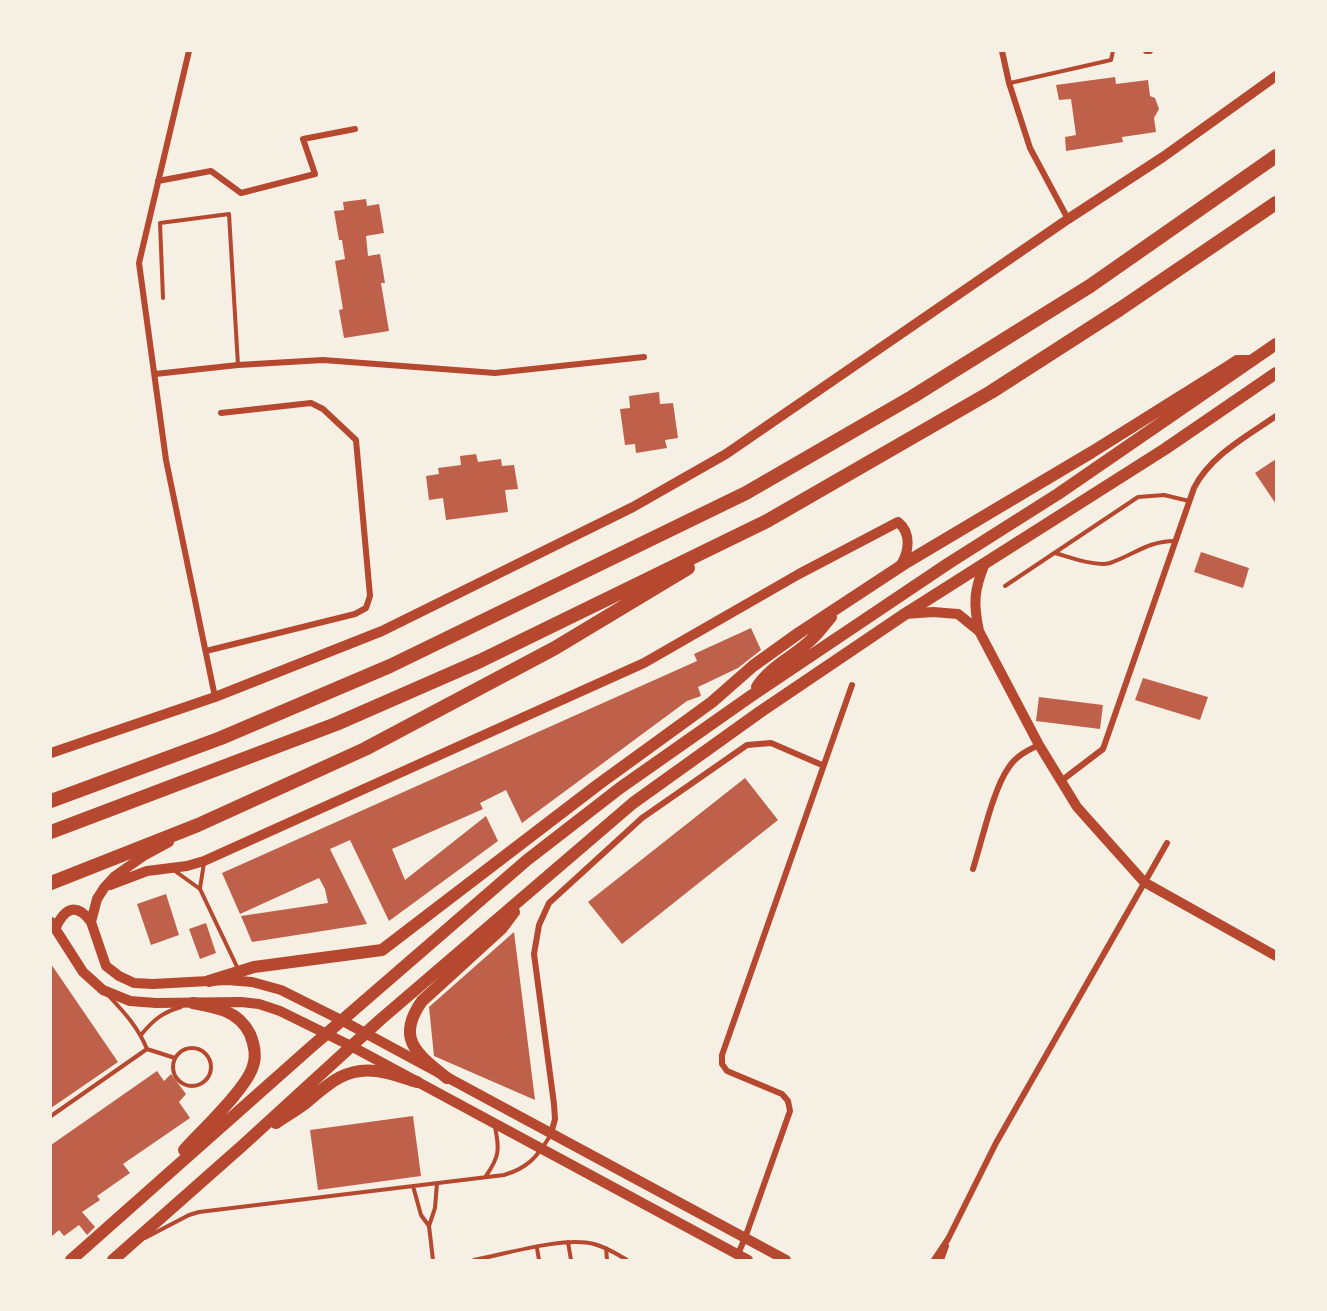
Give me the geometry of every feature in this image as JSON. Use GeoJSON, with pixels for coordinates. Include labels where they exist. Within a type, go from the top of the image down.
{"type":"FeatureCollection","features":[{"type":"Feature","properties":{"kind":"highway"},"geometry":{"type":"LineString","coordinates":[[51,801],[220,738],[390,666],[746,493],[912,397],[1090,286],[1276,156]]}},
{"type":"Feature","properties":{"kind":"highway"},"geometry":{"type":"LineString","coordinates":[[51,883],[198,825],[365,749],[545,653],[991,392],[1130,302],[1276,203]]}},
{"type":"Feature","properties":{"kind":"highway"},"geometry":{"type":"LineString","coordinates":[[51,832],[336,724],[480,660],[767,521]]}},
{"type":"Feature","properties":{"kind":"main road"},"geometry":{"type":"LineString","coordinates":[[71,1260],[341,1020],[527,860],[620,788],[752,696],[949,563],[1058,494],[1276,344]]}},
{"type":"Feature","properties":{"kind":"main road"},"geometry":{"type":"LineString","coordinates":[[209,981],[254,968],[382,950],[712,702],[753,666],[842,605],[898,568],[1092,452],[1237,361],[1252,361]]}},
{"type":"Feature","properties":{"kind":"main road"},"geometry":{"type":"LineString","coordinates":[[113,1260],[243,1146],[364,1034],[528,894],[568,856],[633,803],[760,712],[905,614],[1165,449],[1276,374]]}},
{"type":"Feature","properties":{"kind":"main road"},"geometry":{"type":"LineString","coordinates":[[752,696],[761,680],[813,638],[842,605]]}},
{"type":"Feature","properties":{"kind":"main road"},"geometry":{"type":"LineString","coordinates":[[447,1077],[416,1051],[410,1040],[409,1026],[412,1014],[422,1001],[502,928],[528,894]]}},
{"type":"Feature","properties":{"kind":"main road"},"geometry":{"type":"LineString","coordinates":[[140,1198],[241,1087],[254,1065],[253,1043],[244,1023],[232,1014],[216,1007],[193,1003]]}},
{"type":"Feature","properties":{"kind":"main road"},"geometry":{"type":"LineString","coordinates":[[243,1146],[306,1103],[325,1085],[342,1074],[376,1071],[417,1082]]}},
{"type":"Feature","properties":{"kind":"street"},"geometry":{"type":"LineString","coordinates":[[189,51],[139,263],[166,460],[216,698]]}},
{"type":"Feature","properties":{"kind":"street"},"geometry":{"type":"LineString","coordinates":[[1002,51],[1009,83],[1030,148],[1068,219]]}},
{"type":"Feature","properties":{"kind":"street"},"geometry":{"type":"LineString","coordinates":[[51,753],[216,698],[382,631],[633,507],[726,454],[1068,219],[1163,158],[1276,76]]}},
{"type":"Feature","properties":{"kind":"street"},"geometry":{"type":"LineString","coordinates":[[158,182],[211,171],[241,192],[315,174],[303,139],[355,129]]}},
{"type":"Feature","properties":{"kind":"street"},"geometry":{"type":"LineString","coordinates":[[155,374],[238,365],[324,360],[495,374],[644,357]]}},
{"type":"Feature","properties":{"kind":"street"},"geometry":{"type":"LineString","coordinates":[[206,651],[355,614],[366,608],[370,596],[356,440],[323,409],[311,403],[221,413]]}},
{"type":"Feature","properties":{"kind":"street"},"geometry":{"type":"LineString","coordinates":[[1061,781],[1103,749],[1189,501],[1201,474],[1211,463],[1276,416]]}},
{"type":"Feature","properties":{"kind":"street"},"geometry":{"type":"LineString","coordinates":[[104,888],[147,871],[204,861],[562,702],[644,663],[799,574],[898,522],[902,524],[907,536],[908,548],[906,557],[898,568]]}},
{"type":"Feature","properties":{"kind":"street"},"geometry":{"type":"LineString","coordinates":[[985,563],[974,595],[974,610],[979,631],[1039,745],[1077,807],[1144,882],[1276,956]]}},
{"type":"Feature","properties":{"kind":"street"},"geometry":{"type":"LineString","coordinates":[[905,614],[933,612],[958,614],[979,631]]}},
{"type":"Feature","properties":{"kind":"street"},"geometry":{"type":"LineString","coordinates":[[738,1254],[746,1238],[789,1111],[788,1101],[782,1094],[727,1071],[722,1064],[722,1055],[852,685]]}},
{"type":"Feature","properties":{"kind":"street"},"geometry":{"type":"LineString","coordinates":[[551,1134],[555,1119],[554,1104],[534,954],[538,925],[549,903],[642,818],[747,745],[771,743],[822,765]]}},
{"type":"Feature","properties":{"kind":"street"},"geometry":{"type":"LineString","coordinates":[[973,869],[1001,780],[1010,764],[1026,751],[1039,745]]}},
{"type":"Feature","properties":{"kind":"street"},"geometry":{"type":"LineString","coordinates":[[91,922],[97,899],[115,876],[145,855],[198,825]]}},
{"type":"Feature","properties":{"kind":"street"},"geometry":{"type":"LineString","coordinates":[[934,1260],[948,1239],[996,1143],[1167,843]]}},
{"type":"Feature","properties":{"kind":"street"},"geometry":{"type":"LineString","coordinates":[[748,1260],[299,1020],[259,1004],[130,1001],[103,990],[84,972],[53,926],[68,911],[76,909],[85,914],[91,922],[106,966],[119,976],[134,983],[252,982],[280,990],[341,1020],[786,1260]]}},
{"type":"Feature","properties":{"kind":"street"},"geometry":{"type":"LineString","coordinates":[[941,1260],[948,1239]]}},
{"type":"Feature","properties":{"kind":"lane"},"geometry":{"type":"LineString","coordinates":[[1009,83],[1094,66],[1111,60],[1113,51]]}},
{"type":"Feature","properties":{"kind":"lane"},"geometry":{"type":"LineString","coordinates":[[163,298],[160,223],[229,214],[238,365]]}},
{"type":"Feature","properties":{"kind":"lane"},"geometry":{"type":"LineString","coordinates":[[1005,586],[1138,497],[1164,495],[1189,501]]}},
{"type":"Feature","properties":{"kind":"lane"},"geometry":{"type":"LineString","coordinates":[[1054,553],[1099,564],[1108,563],[1159,541],[1175,541]]}},
{"type":"Feature","properties":{"kind":"lane"},"geometry":{"type":"LineString","coordinates":[[200,889],[204,861]]}},
{"type":"Feature","properties":{"kind":"lane"},"geometry":{"type":"LineString","coordinates":[[171,868],[200,889],[239,971]]}},
{"type":"Feature","properties":{"kind":"lane"},"geometry":{"type":"LineString","coordinates":[[103,990],[130,1019],[147,1049],[175,1059]]}},
{"type":"Feature","properties":{"kind":"lane"},"geometry":{"type":"LineString","coordinates":[[141,1035],[166,1011],[193,1003]]}},
{"type":"Feature","properties":{"kind":"lane"},"geometry":{"type":"LineString","coordinates":[[51,1116],[147,1049]]}},
{"type":"Feature","properties":{"kind":"lane"},"geometry":{"type":"LineString","coordinates":[[200,1050],[209,1058],[210,1074],[201,1085],[193,1087],[183,1084],[174,1074],[172,1067],[175,1059],[182,1051],[200,1050]]}},
{"type":"Feature","properties":{"kind":"lane"},"geometry":{"type":"LineString","coordinates":[[486,1177],[495,1164],[497,1152],[498,1141],[494,1124]]}},
{"type":"Feature","properties":{"kind":"lane"},"geometry":{"type":"LineString","coordinates":[[126,1248],[199,1212],[504,1175],[522,1169],[542,1149],[551,1134]]}},
{"type":"Feature","properties":{"kind":"lane"},"geometry":{"type":"LineString","coordinates":[[429,1226],[435,1208],[437,1183]]}},
{"type":"Feature","properties":{"kind":"lane"},"geometry":{"type":"LineString","coordinates":[[413,1186],[419,1209],[429,1226],[433,1260]]}},
{"type":"Feature","properties":{"kind":"lane"},"geometry":{"type":"LineString","coordinates":[[568,1242],[571,1260]]}},
{"type":"Feature","properties":{"kind":"lane"},"geometry":{"type":"LineString","coordinates":[[474,1260],[568,1242],[587,1242],[605,1247],[627,1260]]}},
{"type":"Feature","properties":{"kind":"lane"},"geometry":{"type":"LineString","coordinates":[[605,1247],[607,1260]]}},
{"type":"Feature","properties":{"kind":"lane"},"geometry":{"type":"LineString","coordinates":[[537,1248],[539,1260]]}},
{"type":"Feature","properties":{"kind":"lane"},"geometry":{"type":"LineString","coordinates":[[504,1254],[505,1260]]}},
{"type":"Feature","properties":{"kind":"building"},"geometry":{"type":"Polygon","coordinates":[[[1115,77],[1116,84],[1148,80],[1150,96],[1155,98],[1159,109],[1154,118],[1156,132],[1122,137],[1123,142],[1066,151],[1065,137],[1076,135],[1071,99],[1059,100],[1056,85],[1115,77]]]}},
{"type":"Feature","properties":{"kind":"building"},"geometry":{"type":"Polygon","coordinates":[[[366,199],[367,206],[379,204],[384,233],[366,236],[368,256],[380,254],[385,283],[381,283],[389,331],[344,338],[339,310],[343,309],[335,261],[345,259],[334,211],[344,210],[343,202],[366,199]]]}},
{"type":"Feature","properties":{"kind":"building"},"geometry":{"type":"Polygon","coordinates":[[[659,392],[660,404],[673,403],[678,438],[665,440],[667,448],[636,453],[635,444],[625,445],[620,409],[630,408],[629,396],[659,392]]]}},
{"type":"Feature","properties":{"kind":"building"},"geometry":{"type":"Polygon","coordinates":[[[476,454],[478,462],[501,459],[502,466],[514,465],[518,489],[505,490],[508,512],[446,520],[443,498],[429,500],[426,476],[439,474],[438,468],[461,465],[460,456],[476,454]]]}},
{"type":"Feature","properties":{"kind":"building"},"geometry":{"type":"Polygon","coordinates":[[[1276,459],[1276,504],[1255,473],[1276,459]]]}},
{"type":"Feature","properties":{"kind":"building"},"geometry":{"type":"Polygon","coordinates":[[[1201,552],[1249,568],[1243,588],[1194,572],[1201,552]]]}},
{"type":"Feature","properties":{"kind":"building"},"geometry":{"type":"Polygon","coordinates":[[[751,628],[761,650],[738,668],[698,687],[701,696],[687,701],[522,823],[506,790],[480,803],[483,809],[392,849],[405,880],[486,816],[498,841],[389,921],[350,840],[330,849],[367,924],[252,942],[241,916],[328,903],[325,889],[319,878],[240,914],[222,873],[697,661],[694,654],[751,628]]]}},
{"type":"Feature","properties":{"kind":"building"},"geometry":{"type":"Polygon","coordinates":[[[1143,678],[1208,697],[1200,720],[1135,700],[1143,678]]]}},
{"type":"Feature","properties":{"kind":"building"},"geometry":{"type":"Polygon","coordinates":[[[1039,697],[1103,705],[1100,729],[1036,721],[1039,697]]]}},
{"type":"Feature","properties":{"kind":"building"},"geometry":{"type":"Polygon","coordinates":[[[745,778],[778,820],[622,944],[588,902],[745,778]]]}},
{"type":"Feature","properties":{"kind":"building"},"geometry":{"type":"Polygon","coordinates":[[[166,894],[179,935],[151,945],[137,904],[166,894]]]}},
{"type":"Feature","properties":{"kind":"building"},"geometry":{"type":"Polygon","coordinates":[[[206,923],[216,953],[200,959],[189,929],[206,923]]]}},
{"type":"Feature","properties":{"kind":"building"},"geometry":{"type":"Polygon","coordinates":[[[514,932],[535,1100],[434,1056],[429,1007],[514,932]]]}},
{"type":"Feature","properties":{"kind":"building"},"geometry":{"type":"Polygon","coordinates":[[[51,964],[118,1062],[51,1108],[51,964]]]}},
{"type":"Feature","properties":{"kind":"building"},"geometry":{"type":"Polygon","coordinates":[[[157,1071],[164,1081],[171,1074],[186,1094],[179,1102],[190,1118],[123,1164],[130,1173],[97,1196],[100,1200],[82,1212],[95,1227],[87,1235],[79,1225],[64,1236],[59,1230],[51,1237],[51,1145],[157,1071]]]}},
{"type":"Feature","properties":{"kind":"building"},"geometry":{"type":"Polygon","coordinates":[[[413,1116],[421,1176],[318,1190],[310,1130],[413,1116]]]}}]}
